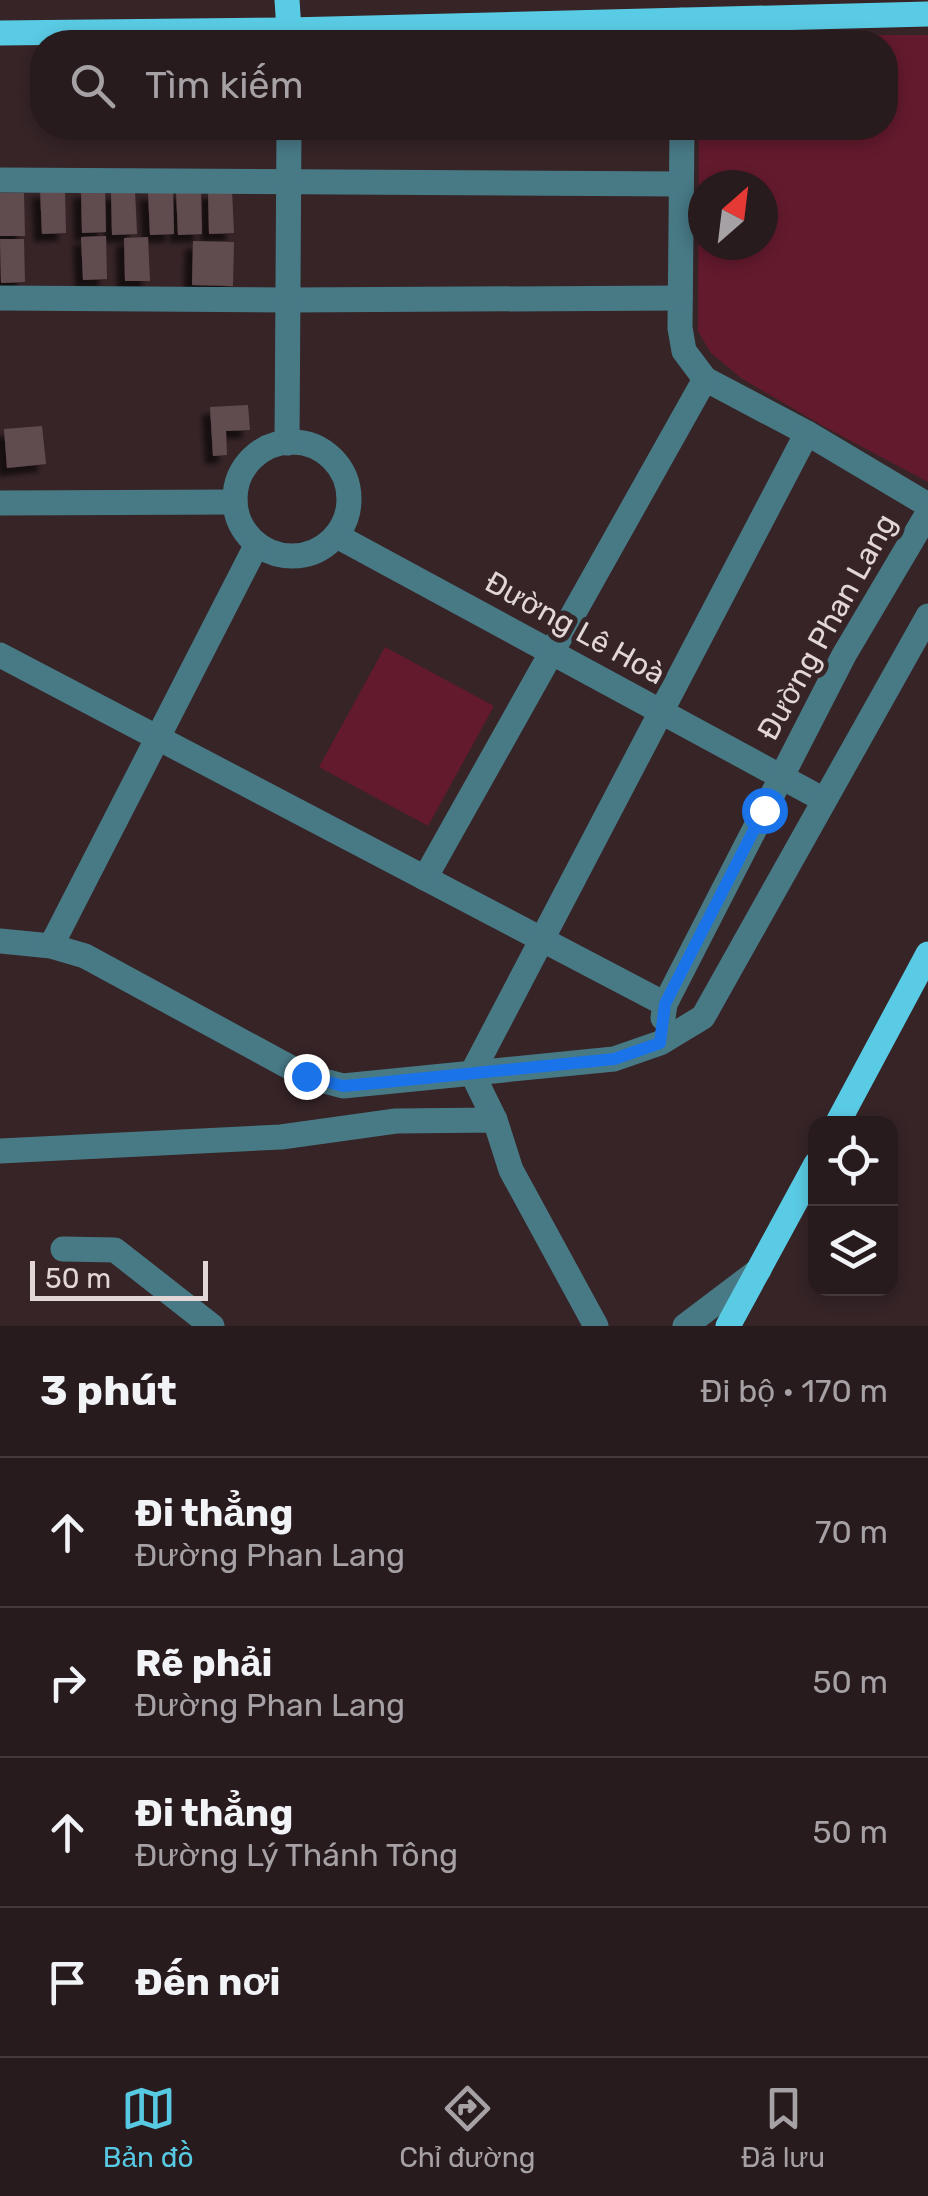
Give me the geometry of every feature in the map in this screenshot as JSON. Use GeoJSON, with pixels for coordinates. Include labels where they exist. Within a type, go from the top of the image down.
{"type":"FeatureCollection","features":[{"type":"Feature","properties":{"kind":"main road"},"geometry":{"type":"LineString","coordinates":[[288,0],[289,30]]}},
{"type":"Feature","properties":{"kind":"main road"},"geometry":{"type":"LineString","coordinates":[[447,30],[928,14]]}},
{"type":"Feature","properties":{"kind":"main road"},"geometry":{"type":"LineString","coordinates":[[0,33],[30,33]]}},
{"type":"Feature","properties":{"kind":"main road"},"geometry":{"type":"LineString","coordinates":[[841,1116],[928,954]]}},
{"type":"Feature","properties":{"kind":"main road"},"geometry":{"type":"LineString","coordinates":[[728,1326],[808,1179]]}},
{"type":"Feature","properties":{"kind":"street"},"geometry":{"type":"LineString","coordinates":[[287,442],[289,140]]}},
{"type":"Feature","properties":{"kind":"street"},"geometry":{"type":"LineString","coordinates":[[682,140],[680,328],[684,350],[705,379],[928,505]]}},
{"type":"Feature","properties":{"kind":"street"},"geometry":{"type":"LineString","coordinates":[[0,180],[681,184]]}},
{"type":"Feature","properties":{"kind":"street"},"geometry":{"type":"LineString","coordinates":[[0,298],[680,298]]}},
{"type":"Feature","properties":{"kind":"street"},"geometry":{"type":"LineString","coordinates":[[425,878],[705,379]]}},
{"type":"Feature","properties":{"kind":"street"},"geometry":{"type":"LineString","coordinates":[[472,1073],[806,433]]}},
{"type":"Feature","properties":{"kind":"street"},"geometry":{"type":"LineString","coordinates":[[287,442],[306,444],[338,464],[350,500],[337,536],[308,554],[290,556],[257,544],[238,518],[235,502],[237,484],[255,456],[287,442]]}},
{"type":"Feature","properties":{"kind":"street"},"geometry":{"type":"LineString","coordinates":[[0,502],[235,502]]}},
{"type":"Feature","properties":{"kind":"street","name":"Đường Phan Lang"},"geometry":{"type":"LineString","coordinates":[[660,1043],[665,1004],[844,656],[928,513]]}},
{"type":"Feature","properties":{"kind":"street","name":"Đường Lê Hoà"},"geometry":{"type":"LineString","coordinates":[[337,536],[824,800]]}},
{"type":"Feature","properties":{"kind":"street"},"geometry":{"type":"LineString","coordinates":[[50,946],[257,544]]}},
{"type":"Feature","properties":{"kind":"street"},"geometry":{"type":"LineString","coordinates":[[0,941],[50,946],[86,956],[306,1076],[343,1086],[614,1059],[660,1043],[704,1017],[928,616]]}},
{"type":"Feature","properties":{"kind":"street"},"geometry":{"type":"LineString","coordinates":[[0,655],[665,1004]]}},
{"type":"Feature","properties":{"kind":"street"},"geometry":{"type":"LineString","coordinates":[[472,1073],[495,1120],[511,1170],[596,1326]]}},
{"type":"Feature","properties":{"kind":"street"},"geometry":{"type":"LineString","coordinates":[[0,1151],[280,1137],[396,1120],[495,1120]]}},
{"type":"Feature","properties":{"kind":"street"},"geometry":{"type":"LineString","coordinates":[[63,1249],[115,1250],[212,1326]]}},
{"type":"Feature","properties":{"kind":"street"},"geometry":{"type":"LineString","coordinates":[[685,1326],[759,1270]]}},
{"type":"Feature","properties":{"kind":"shaded area"},"geometry":{"type":"Polygon","coordinates":[[[898,35],[928,35],[928,482],[741,378],[710,352],[698,331],[698,260],[778,260],[778,170],[699,170],[699,140],[898,140],[898,35]]]}},
{"type":"Feature","properties":{"kind":"shaded area"},"geometry":{"type":"Polygon","coordinates":[[[385,647],[494,706],[428,826],[319,767],[385,647]]]}},
{"type":"Feature","properties":{"kind":"building"},"geometry":{"type":"Polygon","coordinates":[[[105,189],[106,232],[82,233],[81,190],[105,189]]]}},
{"type":"Feature","properties":{"kind":"building"},"geometry":{"type":"Polygon","coordinates":[[[40,190],[65,190],[66,233],[42,234],[40,190]]]}},
{"type":"Feature","properties":{"kind":"building"},"geometry":{"type":"Polygon","coordinates":[[[232,190],[234,233],[209,234],[208,191],[232,190]]]}},
{"type":"Feature","properties":{"kind":"building"},"geometry":{"type":"Polygon","coordinates":[[[135,191],[137,234],[112,235],[111,192],[135,191]]]}},
{"type":"Feature","properties":{"kind":"building"},"geometry":{"type":"Polygon","coordinates":[[[173,191],[174,234],[150,235],[148,192],[173,191]]]}},
{"type":"Feature","properties":{"kind":"building"},"geometry":{"type":"Polygon","coordinates":[[[176,191],[201,191],[202,234],[178,235],[176,191]]]}},
{"type":"Feature","properties":{"kind":"building"},"geometry":{"type":"Polygon","coordinates":[[[0,193],[24,193],[25,236],[0,236],[0,193]]]}},
{"type":"Feature","properties":{"kind":"building"},"geometry":{"type":"Polygon","coordinates":[[[106,236],[107,279],[83,280],[81,237],[106,236]]]}},
{"type":"Feature","properties":{"kind":"building"},"geometry":{"type":"Polygon","coordinates":[[[148,237],[150,281],[125,281],[124,238],[148,237]]]}},
{"type":"Feature","properties":{"kind":"building"},"geometry":{"type":"Polygon","coordinates":[[[0,239],[24,239],[25,282],[1,283],[0,239]]]}},
{"type":"Feature","properties":{"kind":"building"},"geometry":{"type":"Polygon","coordinates":[[[193,241],[234,242],[233,286],[192,285],[193,241]]]}},
{"type":"Feature","properties":{"kind":"building"},"geometry":{"type":"Polygon","coordinates":[[[248,405],[250,430],[226,431],[227,455],[213,456],[210,407],[248,405]]]}},
{"type":"Feature","properties":{"kind":"building"},"geometry":{"type":"Polygon","coordinates":[[[42,426],[46,464],[7,468],[4,429],[42,426]]]}},
{"type":"Feature","properties":{"kind":"route"},"geometry":{"type":"LineString","coordinates":[[306,1076],[343,1086],[376,1083],[614,1059],[660,1043],[665,1004],[764,810]]}}]}
